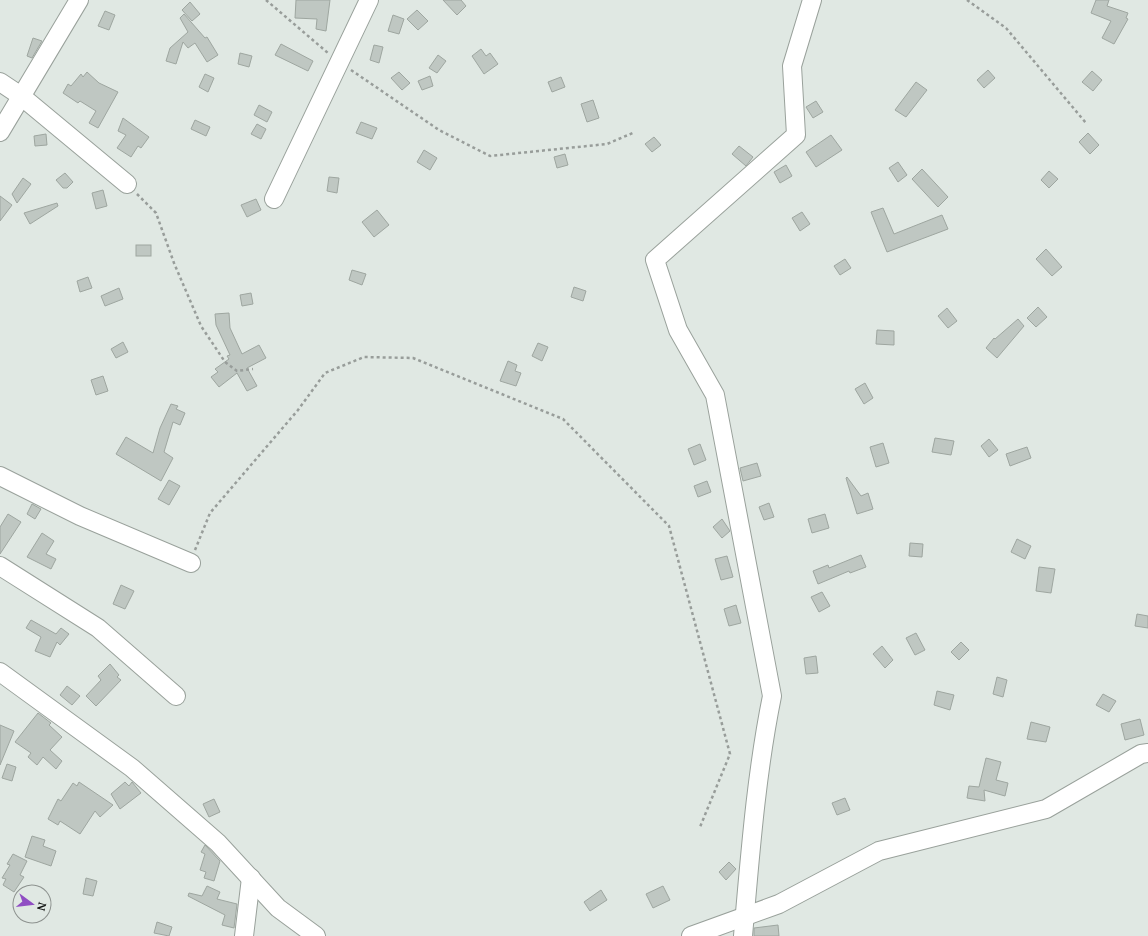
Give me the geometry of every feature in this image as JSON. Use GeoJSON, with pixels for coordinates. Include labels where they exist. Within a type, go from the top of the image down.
{"type":"FeatureCollection","features":[{"type":"Feature","properties":{"kind":"street"},"geometry":{"type":"LineString","coordinates":[[0,132],[79,0]]}},
{"type":"Feature","properties":{"kind":"street"},"geometry":{"type":"LineString","coordinates":[[274,199],[369,0]]}},
{"type":"Feature","properties":{"kind":"street"},"geometry":{"type":"LineString","coordinates":[[743,936],[750,852],[763,742],[772,696],[714,395],[678,330],[655,260],[796,135],[792,66],[812,0]]}},
{"type":"Feature","properties":{"kind":"street"},"geometry":{"type":"LineString","coordinates":[[0,82],[21,96],[127,184]]}},
{"type":"Feature","properties":{"kind":"street"},"geometry":{"type":"LineString","coordinates":[[0,476],[80,516],[190,562]]}},
{"type":"Feature","properties":{"kind":"street"},"geometry":{"type":"LineString","coordinates":[[0,566],[98,628],[176,696]]}},
{"type":"Feature","properties":{"kind":"street"},"geometry":{"type":"LineString","coordinates":[[0,672],[132,768],[218,843],[278,908],[316,936]]}},
{"type":"Feature","properties":{"kind":"street"},"geometry":{"type":"LineString","coordinates":[[691,936],[779,904],[879,851],[1046,809],[1141,754],[1148,753]]}},
{"type":"Feature","properties":{"kind":"street"},"geometry":{"type":"LineString","coordinates":[[244,936],[251,878]]}},
{"type":"Feature","properties":{"kind":"path"},"geometry":{"type":"LineString","coordinates":[[266,0],[293,25],[340,63],[439,130],[490,156],[606,144],[635,132]]}},
{"type":"Feature","properties":{"kind":"path"},"geometry":{"type":"LineString","coordinates":[[967,0],[1006,28],[1086,123]]}},
{"type":"Feature","properties":{"kind":"path"},"geometry":{"type":"LineString","coordinates":[[127,184],[156,213],[174,263],[201,326],[226,362],[238,371],[253,369]]}},
{"type":"Feature","properties":{"kind":"path"},"geometry":{"type":"LineString","coordinates":[[190,562],[210,513],[298,410],[326,373],[364,358],[413,358],[563,419],[669,526],[730,754],[700,828]]}},
{"type":"Feature","properties":{"kind":"building"},"geometry":{"type":"Polygon","coordinates":[[[296,0],[330,0],[326,31],[316,29],[317,19],[295,18],[296,0]]]}},
{"type":"Feature","properties":{"kind":"building"},"geometry":{"type":"Polygon","coordinates":[[[443,0],[461,0],[466,6],[457,15],[443,0]]]}},
{"type":"Feature","properties":{"kind":"building"},"geometry":{"type":"Polygon","coordinates":[[[1096,0],[1109,0],[1107,6],[1128,13],[1126,18],[1128,19],[1114,44],[1102,38],[1111,21],[1091,13],[1096,0]]]}},
{"type":"Feature","properties":{"kind":"building"},"geometry":{"type":"Polygon","coordinates":[[[190,2],[200,14],[192,21],[182,10],[190,2]]]}},
{"type":"Feature","properties":{"kind":"building"},"geometry":{"type":"Polygon","coordinates":[[[417,10],[428,21],[418,30],[407,19],[417,10]]]}},
{"type":"Feature","properties":{"kind":"building"},"geometry":{"type":"Polygon","coordinates":[[[105,11],[115,15],[109,30],[98,26],[105,11]]]}},
{"type":"Feature","properties":{"kind":"building"},"geometry":{"type":"Polygon","coordinates":[[[184,14],[205,38],[207,37],[218,55],[207,62],[195,43],[188,48],[183,42],[176,64],[166,61],[170,48],[188,32],[180,18],[184,14]]]}},
{"type":"Feature","properties":{"kind":"building"},"geometry":{"type":"Polygon","coordinates":[[[393,15],[404,19],[399,34],[388,31],[393,15]]]}},
{"type":"Feature","properties":{"kind":"building"},"geometry":{"type":"Polygon","coordinates":[[[33,38],[42,41],[32,58],[27,56],[33,38]]]}},
{"type":"Feature","properties":{"kind":"building"},"geometry":{"type":"Polygon","coordinates":[[[281,44],[313,61],[308,71],[275,55],[281,44]]]}},
{"type":"Feature","properties":{"kind":"building"},"geometry":{"type":"Polygon","coordinates":[[[374,45],[383,47],[379,63],[370,60],[374,45]]]}},
{"type":"Feature","properties":{"kind":"building"},"geometry":{"type":"Polygon","coordinates":[[[481,49],[486,56],[490,53],[498,64],[484,74],[472,56],[481,49]]]}},
{"type":"Feature","properties":{"kind":"building"},"geometry":{"type":"Polygon","coordinates":[[[240,53],[252,56],[249,67],[238,64],[240,53]]]}},
{"type":"Feature","properties":{"kind":"building"},"geometry":{"type":"Polygon","coordinates":[[[438,55],[446,61],[437,73],[429,68],[438,55]]]}},
{"type":"Feature","properties":{"kind":"building"},"geometry":{"type":"Polygon","coordinates":[[[988,70],[995,78],[984,88],[977,80],[988,70]]]}},
{"type":"Feature","properties":{"kind":"building"},"geometry":{"type":"Polygon","coordinates":[[[1092,71],[1102,80],[1093,91],[1082,82],[1092,71]]]}},
{"type":"Feature","properties":{"kind":"building"},"geometry":{"type":"Polygon","coordinates":[[[87,72],[99,83],[118,92],[98,128],[89,123],[96,111],[80,101],[78,103],[63,93],[68,84],[71,86],[81,74],[83,77],[87,72]]]}},
{"type":"Feature","properties":{"kind":"building"},"geometry":{"type":"Polygon","coordinates":[[[399,72],[410,83],[402,90],[391,78],[399,72]]]}},
{"type":"Feature","properties":{"kind":"building"},"geometry":{"type":"Polygon","coordinates":[[[205,74],[214,78],[208,92],[199,87],[205,74]]]}},
{"type":"Feature","properties":{"kind":"building"},"geometry":{"type":"Polygon","coordinates":[[[430,76],[433,86],[422,90],[418,81],[430,76]]]}},
{"type":"Feature","properties":{"kind":"building"},"geometry":{"type":"Polygon","coordinates":[[[561,77],[565,87],[552,92],[548,82],[561,77]]]}},
{"type":"Feature","properties":{"kind":"building"},"geometry":{"type":"Polygon","coordinates":[[[916,82],[927,90],[906,117],[895,110],[916,82]]]}},
{"type":"Feature","properties":{"kind":"building"},"geometry":{"type":"Polygon","coordinates":[[[593,100],[599,118],[587,122],[581,104],[593,100]]]}},
{"type":"Feature","properties":{"kind":"building"},"geometry":{"type":"Polygon","coordinates":[[[816,101],[823,112],[813,118],[806,107],[816,101]]]}},
{"type":"Feature","properties":{"kind":"building"},"geometry":{"type":"Polygon","coordinates":[[[259,105],[272,112],[267,122],[254,115],[259,105]]]}},
{"type":"Feature","properties":{"kind":"building"},"geometry":{"type":"Polygon","coordinates":[[[123,118],[149,137],[141,148],[138,146],[131,157],[117,148],[126,135],[118,131],[123,118]]]}},
{"type":"Feature","properties":{"kind":"building"},"geometry":{"type":"Polygon","coordinates":[[[195,120],[210,127],[206,136],[191,129],[195,120]]]}},
{"type":"Feature","properties":{"kind":"building"},"geometry":{"type":"Polygon","coordinates":[[[361,122],[377,128],[372,139],[356,133],[361,122]]]}},
{"type":"Feature","properties":{"kind":"building"},"geometry":{"type":"Polygon","coordinates":[[[257,124],[266,129],[261,139],[251,134],[257,124]]]}},
{"type":"Feature","properties":{"kind":"building"},"geometry":{"type":"Polygon","coordinates":[[[1088,133],[1099,145],[1090,154],[1079,142],[1088,133]]]}},
{"type":"Feature","properties":{"kind":"building"},"geometry":{"type":"Polygon","coordinates":[[[46,134],[47,145],[35,146],[34,136],[46,134]]]}},
{"type":"Feature","properties":{"kind":"building"},"geometry":{"type":"Polygon","coordinates":[[[831,135],[842,150],[816,167],[806,152],[831,135]]]}},
{"type":"Feature","properties":{"kind":"building"},"geometry":{"type":"Polygon","coordinates":[[[654,137],[661,145],[652,152],[645,144],[654,137]]]}},
{"type":"Feature","properties":{"kind":"building"},"geometry":{"type":"Polygon","coordinates":[[[739,146],[753,157],[746,166],[732,154],[739,146]]]}},
{"type":"Feature","properties":{"kind":"building"},"geometry":{"type":"Polygon","coordinates":[[[424,150],[437,158],[430,170],[417,162],[424,150]]]}},
{"type":"Feature","properties":{"kind":"building"},"geometry":{"type":"Polygon","coordinates":[[[565,154],[568,165],[557,168],[554,157],[565,154]]]}},
{"type":"Feature","properties":{"kind":"building"},"geometry":{"type":"Polygon","coordinates":[[[898,162],[907,175],[898,182],[889,168],[898,162]]]}},
{"type":"Feature","properties":{"kind":"building"},"geometry":{"type":"Polygon","coordinates":[[[786,165],[792,176],[780,183],[774,172],[786,165]]]}},
{"type":"Feature","properties":{"kind":"building"},"geometry":{"type":"Polygon","coordinates":[[[922,169],[948,197],[938,207],[912,179],[922,169]]]}},
{"type":"Feature","properties":{"kind":"building"},"geometry":{"type":"Polygon","coordinates":[[[1049,171],[1058,179],[1049,188],[1041,180],[1049,171]]]}},
{"type":"Feature","properties":{"kind":"building"},"geometry":{"type":"Polygon","coordinates":[[[65,173],[73,182],[67,188],[63,188],[56,180],[65,173]]]}},
{"type":"Feature","properties":{"kind":"building"},"geometry":{"type":"Polygon","coordinates":[[[329,177],[339,178],[337,193],[327,191],[329,177]]]}},
{"type":"Feature","properties":{"kind":"building"},"geometry":{"type":"Polygon","coordinates":[[[23,178],[31,184],[17,203],[12,194],[23,178]]]}},
{"type":"Feature","properties":{"kind":"building"},"geometry":{"type":"Polygon","coordinates":[[[103,190],[107,206],[96,209],[92,193],[103,190]]]}},
{"type":"Feature","properties":{"kind":"building"},"geometry":{"type":"Polygon","coordinates":[[[0,196],[12,205],[0,221],[0,196]]]}},
{"type":"Feature","properties":{"kind":"building"},"geometry":{"type":"Polygon","coordinates":[[[256,199],[261,210],[247,217],[241,205],[256,199]]]}},
{"type":"Feature","properties":{"kind":"building"},"geometry":{"type":"Polygon","coordinates":[[[57,203],[58,206],[30,224],[24,213],[57,203]]]}},
{"type":"Feature","properties":{"kind":"building"},"geometry":{"type":"Polygon","coordinates":[[[883,208],[894,234],[942,215],[948,229],[887,252],[871,212],[883,208]]]}},
{"type":"Feature","properties":{"kind":"building"},"geometry":{"type":"Polygon","coordinates":[[[377,210],[389,225],[374,237],[362,222],[377,210]]]}},
{"type":"Feature","properties":{"kind":"building"},"geometry":{"type":"Polygon","coordinates":[[[802,212],[810,224],[800,231],[792,218],[802,212]]]}},
{"type":"Feature","properties":{"kind":"building"},"geometry":{"type":"Polygon","coordinates":[[[136,245],[151,245],[151,256],[136,256],[136,245]]]}},
{"type":"Feature","properties":{"kind":"building"},"geometry":{"type":"Polygon","coordinates":[[[1046,249],[1062,267],[1052,276],[1036,259],[1046,249]]]}},
{"type":"Feature","properties":{"kind":"building"},"geometry":{"type":"Polygon","coordinates":[[[845,259],[851,268],[840,275],[834,266],[845,259]]]}},
{"type":"Feature","properties":{"kind":"building"},"geometry":{"type":"Polygon","coordinates":[[[352,270],[366,274],[362,285],[349,280],[352,270]]]}},
{"type":"Feature","properties":{"kind":"building"},"geometry":{"type":"Polygon","coordinates":[[[88,277],[92,288],[80,292],[77,281],[88,277]]]}},
{"type":"Feature","properties":{"kind":"building"},"geometry":{"type":"Polygon","coordinates":[[[574,287],[586,291],[583,301],[571,297],[574,287]]]}},
{"type":"Feature","properties":{"kind":"building"},"geometry":{"type":"Polygon","coordinates":[[[119,288],[123,299],[105,306],[101,296],[119,288]]]}},
{"type":"Feature","properties":{"kind":"building"},"geometry":{"type":"Polygon","coordinates":[[[251,293],[253,304],[242,306],[240,295],[251,293]]]}},
{"type":"Feature","properties":{"kind":"building"},"geometry":{"type":"Polygon","coordinates":[[[1038,307],[1047,317],[1036,327],[1027,318],[1038,307]]]}},
{"type":"Feature","properties":{"kind":"building"},"geometry":{"type":"Polygon","coordinates":[[[947,308],[957,321],[948,328],[938,316],[947,308]]]}},
{"type":"Feature","properties":{"kind":"building"},"geometry":{"type":"Polygon","coordinates":[[[229,313],[230,328],[242,354],[259,345],[266,358],[247,368],[257,386],[247,391],[237,373],[219,387],[211,377],[218,372],[215,369],[229,359],[227,356],[230,355],[216,325],[215,314],[229,313]]]}},
{"type":"Feature","properties":{"kind":"building"},"geometry":{"type":"Polygon","coordinates":[[[1018,319],[1024,326],[997,358],[986,348],[994,338],[995,339],[1018,319]]]}},
{"type":"Feature","properties":{"kind":"building"},"geometry":{"type":"Polygon","coordinates":[[[877,330],[894,331],[894,345],[876,344],[877,330]]]}},
{"type":"Feature","properties":{"kind":"building"},"geometry":{"type":"Polygon","coordinates":[[[123,342],[128,352],[116,358],[111,349],[123,342]]]}},
{"type":"Feature","properties":{"kind":"building"},"geometry":{"type":"Polygon","coordinates":[[[538,343],[548,347],[542,361],[532,356],[538,343]]]}},
{"type":"Feature","properties":{"kind":"building"},"geometry":{"type":"Polygon","coordinates":[[[508,361],[517,365],[515,371],[521,373],[516,386],[500,381],[508,361]]]}},
{"type":"Feature","properties":{"kind":"building"},"geometry":{"type":"Polygon","coordinates":[[[103,376],[108,391],[96,395],[91,380],[103,376]]]}},
{"type":"Feature","properties":{"kind":"building"},"geometry":{"type":"Polygon","coordinates":[[[865,383],[873,398],[864,404],[855,389],[865,383]]]}},
{"type":"Feature","properties":{"kind":"building"},"geometry":{"type":"Polygon","coordinates":[[[171,404],[178,406],[176,409],[185,413],[180,425],[173,422],[164,452],[173,458],[161,481],[116,454],[126,437],[153,453],[160,428],[171,404]]]}},
{"type":"Feature","properties":{"kind":"building"},"geometry":{"type":"Polygon","coordinates":[[[935,438],[954,441],[951,455],[932,452],[935,438]]]}},
{"type":"Feature","properties":{"kind":"building"},"geometry":{"type":"Polygon","coordinates":[[[989,439],[998,450],[989,457],[981,446],[989,439]]]}},
{"type":"Feature","properties":{"kind":"building"},"geometry":{"type":"Polygon","coordinates":[[[883,443],[889,463],[876,467],[870,447],[883,443]]]}},
{"type":"Feature","properties":{"kind":"building"},"geometry":{"type":"Polygon","coordinates":[[[700,444],[706,460],[694,465],[688,449],[700,444]]]}},
{"type":"Feature","properties":{"kind":"building"},"geometry":{"type":"Polygon","coordinates":[[[1027,447],[1031,458],[1010,466],[1006,454],[1027,447]]]}},
{"type":"Feature","properties":{"kind":"building"},"geometry":{"type":"Polygon","coordinates":[[[757,463],[761,476],[743,481],[740,468],[757,463]]]}},
{"type":"Feature","properties":{"kind":"building"},"geometry":{"type":"Polygon","coordinates":[[[847,477],[861,496],[868,493],[873,509],[857,514],[846,478],[847,477]]]}},
{"type":"Feature","properties":{"kind":"building"},"geometry":{"type":"Polygon","coordinates":[[[169,480],[180,486],[169,505],[158,499],[169,480]]]}},
{"type":"Feature","properties":{"kind":"building"},"geometry":{"type":"Polygon","coordinates":[[[707,481],[711,492],[698,497],[694,486],[707,481]]]}},
{"type":"Feature","properties":{"kind":"building"},"geometry":{"type":"Polygon","coordinates":[[[769,503],[774,517],[764,520],[759,507],[769,503]]]}},
{"type":"Feature","properties":{"kind":"building"},"geometry":{"type":"Polygon","coordinates":[[[32,504],[41,509],[35,519],[27,514],[32,504]]]}},
{"type":"Feature","properties":{"kind":"building"},"geometry":{"type":"Polygon","coordinates":[[[8,514],[21,522],[0,554],[0,527],[8,514]]]}},
{"type":"Feature","properties":{"kind":"building"},"geometry":{"type":"Polygon","coordinates":[[[825,514],[829,528],[812,533],[808,519],[825,514]]]}},
{"type":"Feature","properties":{"kind":"building"},"geometry":{"type":"Polygon","coordinates":[[[722,519],[730,531],[722,538],[713,527],[722,519]]]}},
{"type":"Feature","properties":{"kind":"building"},"geometry":{"type":"Polygon","coordinates":[[[42,533],[54,541],[46,554],[56,559],[51,569],[27,557],[42,533]]]}},
{"type":"Feature","properties":{"kind":"building"},"geometry":{"type":"Polygon","coordinates":[[[1017,539],[1031,546],[1025,559],[1011,552],[1017,539]]]}},
{"type":"Feature","properties":{"kind":"building"},"geometry":{"type":"Polygon","coordinates":[[[910,543],[923,544],[922,557],[909,556],[910,543]]]}},
{"type":"Feature","properties":{"kind":"building"},"geometry":{"type":"Polygon","coordinates":[[[861,555],[866,567],[850,573],[849,571],[818,584],[813,571],[828,565],[829,568],[861,555]]]}},
{"type":"Feature","properties":{"kind":"building"},"geometry":{"type":"Polygon","coordinates":[[[727,556],[733,577],[721,580],[715,559],[727,556]]]}},
{"type":"Feature","properties":{"kind":"building"},"geometry":{"type":"Polygon","coordinates":[[[1039,567],[1055,569],[1051,593],[1036,591],[1039,567]]]}},
{"type":"Feature","properties":{"kind":"building"},"geometry":{"type":"Polygon","coordinates":[[[121,585],[134,591],[125,609],[113,604],[121,585]]]}},
{"type":"Feature","properties":{"kind":"building"},"geometry":{"type":"Polygon","coordinates":[[[822,592],[830,606],[819,612],[811,597],[822,592]]]}},
{"type":"Feature","properties":{"kind":"building"},"geometry":{"type":"Polygon","coordinates":[[[736,605],[741,623],[729,626],[724,609],[736,605]]]}},
{"type":"Feature","properties":{"kind":"building"},"geometry":{"type":"Polygon","coordinates":[[[1137,614],[1148,616],[1148,628],[1135,626],[1137,614]]]}},
{"type":"Feature","properties":{"kind":"building"},"geometry":{"type":"Polygon","coordinates":[[[31,620],[56,634],[61,628],[69,634],[60,645],[57,642],[50,657],[35,651],[41,637],[26,628],[31,620]]]}},
{"type":"Feature","properties":{"kind":"building"},"geometry":{"type":"Polygon","coordinates":[[[916,633],[925,650],[915,655],[906,638],[916,633]]]}},
{"type":"Feature","properties":{"kind":"building"},"geometry":{"type":"Polygon","coordinates":[[[961,642],[969,650],[959,660],[951,652],[961,642]]]}},
{"type":"Feature","properties":{"kind":"building"},"geometry":{"type":"Polygon","coordinates":[[[882,646],[893,660],[885,668],[873,654],[882,646]]]}},
{"type":"Feature","properties":{"kind":"building"},"geometry":{"type":"Polygon","coordinates":[[[816,656],[818,673],[806,674],[804,658],[816,656]]]}},
{"type":"Feature","properties":{"kind":"building"},"geometry":{"type":"Polygon","coordinates":[[[110,664],[119,675],[117,677],[121,680],[96,706],[86,696],[101,680],[98,676],[110,664]]]}},
{"type":"Feature","properties":{"kind":"building"},"geometry":{"type":"Polygon","coordinates":[[[997,677],[1007,680],[1003,697],[993,694],[997,677]]]}},
{"type":"Feature","properties":{"kind":"building"},"geometry":{"type":"Polygon","coordinates":[[[67,686],[80,696],[72,705],[60,695],[67,686]]]}},
{"type":"Feature","properties":{"kind":"building"},"geometry":{"type":"Polygon","coordinates":[[[937,691],[954,695],[950,710],[934,705],[937,691]]]}},
{"type":"Feature","properties":{"kind":"building"},"geometry":{"type":"Polygon","coordinates":[[[1103,694],[1116,701],[1109,712],[1096,705],[1103,694]]]}},
{"type":"Feature","properties":{"kind":"building"},"geometry":{"type":"Polygon","coordinates":[[[38,713],[51,723],[49,725],[62,737],[50,750],[62,761],[56,769],[43,757],[37,765],[28,757],[31,753],[15,742],[38,713]]]}},
{"type":"Feature","properties":{"kind":"building"},"geometry":{"type":"Polygon","coordinates":[[[1140,719],[1144,735],[1125,740],[1121,724],[1140,719]]]}},
{"type":"Feature","properties":{"kind":"building"},"geometry":{"type":"Polygon","coordinates":[[[1031,722],[1050,727],[1046,742],[1027,739],[1031,722]]]}},
{"type":"Feature","properties":{"kind":"building"},"geometry":{"type":"Polygon","coordinates":[[[0,725],[14,731],[0,765],[0,725]]]}},
{"type":"Feature","properties":{"kind":"building"},"geometry":{"type":"Polygon","coordinates":[[[986,758],[1001,762],[996,780],[1008,783],[1005,796],[984,790],[985,801],[967,798],[969,786],[979,787],[986,758]]]}},
{"type":"Feature","properties":{"kind":"building"},"geometry":{"type":"Polygon","coordinates":[[[7,764],[16,767],[12,781],[2,778],[7,764]]]}},
{"type":"Feature","properties":{"kind":"building"},"geometry":{"type":"Polygon","coordinates":[[[79,782],[113,805],[100,817],[95,811],[80,834],[60,821],[58,825],[48,819],[58,799],[61,801],[73,783],[77,786],[79,782]]]}},
{"type":"Feature","properties":{"kind":"building"},"geometry":{"type":"Polygon","coordinates":[[[125,782],[129,786],[132,782],[141,793],[120,809],[111,794],[125,782]]]}},
{"type":"Feature","properties":{"kind":"building"},"geometry":{"type":"Polygon","coordinates":[[[845,798],[850,810],[837,815],[832,803],[845,798]]]}},
{"type":"Feature","properties":{"kind":"building"},"geometry":{"type":"Polygon","coordinates":[[[214,799],[220,812],[209,817],[203,804],[214,799]]]}},
{"type":"Feature","properties":{"kind":"building"},"geometry":{"type":"Polygon","coordinates":[[[32,836],[45,840],[43,846],[56,851],[51,866],[25,857],[32,836]]]}},
{"type":"Feature","properties":{"kind":"building"},"geometry":{"type":"Polygon","coordinates":[[[205,845],[220,861],[214,881],[204,878],[206,872],[200,870],[205,854],[201,852],[205,845]]]}},
{"type":"Feature","properties":{"kind":"building"},"geometry":{"type":"Polygon","coordinates":[[[13,854],[27,861],[20,875],[24,877],[19,884],[12,884],[12,891],[3,885],[6,879],[2,878],[10,865],[7,864],[13,854]]]}},
{"type":"Feature","properties":{"kind":"building"},"geometry":{"type":"Polygon","coordinates":[[[729,862],[736,869],[726,880],[719,872],[729,862]]]}},
{"type":"Feature","properties":{"kind":"building"},"geometry":{"type":"Polygon","coordinates":[[[86,878],[97,881],[93,896],[83,894],[86,878]]]}},
{"type":"Feature","properties":{"kind":"building"},"geometry":{"type":"Polygon","coordinates":[[[207,886],[220,892],[217,899],[237,904],[234,928],[222,925],[225,915],[188,896],[189,893],[202,896],[207,886]]]}},
{"type":"Feature","properties":{"kind":"building"},"geometry":{"type":"Polygon","coordinates":[[[663,886],[670,900],[653,908],[646,894],[663,886]]]}},
{"type":"Feature","properties":{"kind":"building"},"geometry":{"type":"Polygon","coordinates":[[[601,890],[607,900],[590,911],[584,902],[601,890]]]}},
{"type":"Feature","properties":{"kind":"building"},"geometry":{"type":"Polygon","coordinates":[[[157,922],[172,927],[169,936],[154,933],[157,922]]]}},
{"type":"Feature","properties":{"kind":"building"},"geometry":{"type":"Polygon","coordinates":[[[778,925],[779,936],[754,936],[754,928],[778,925]]]}}]}
